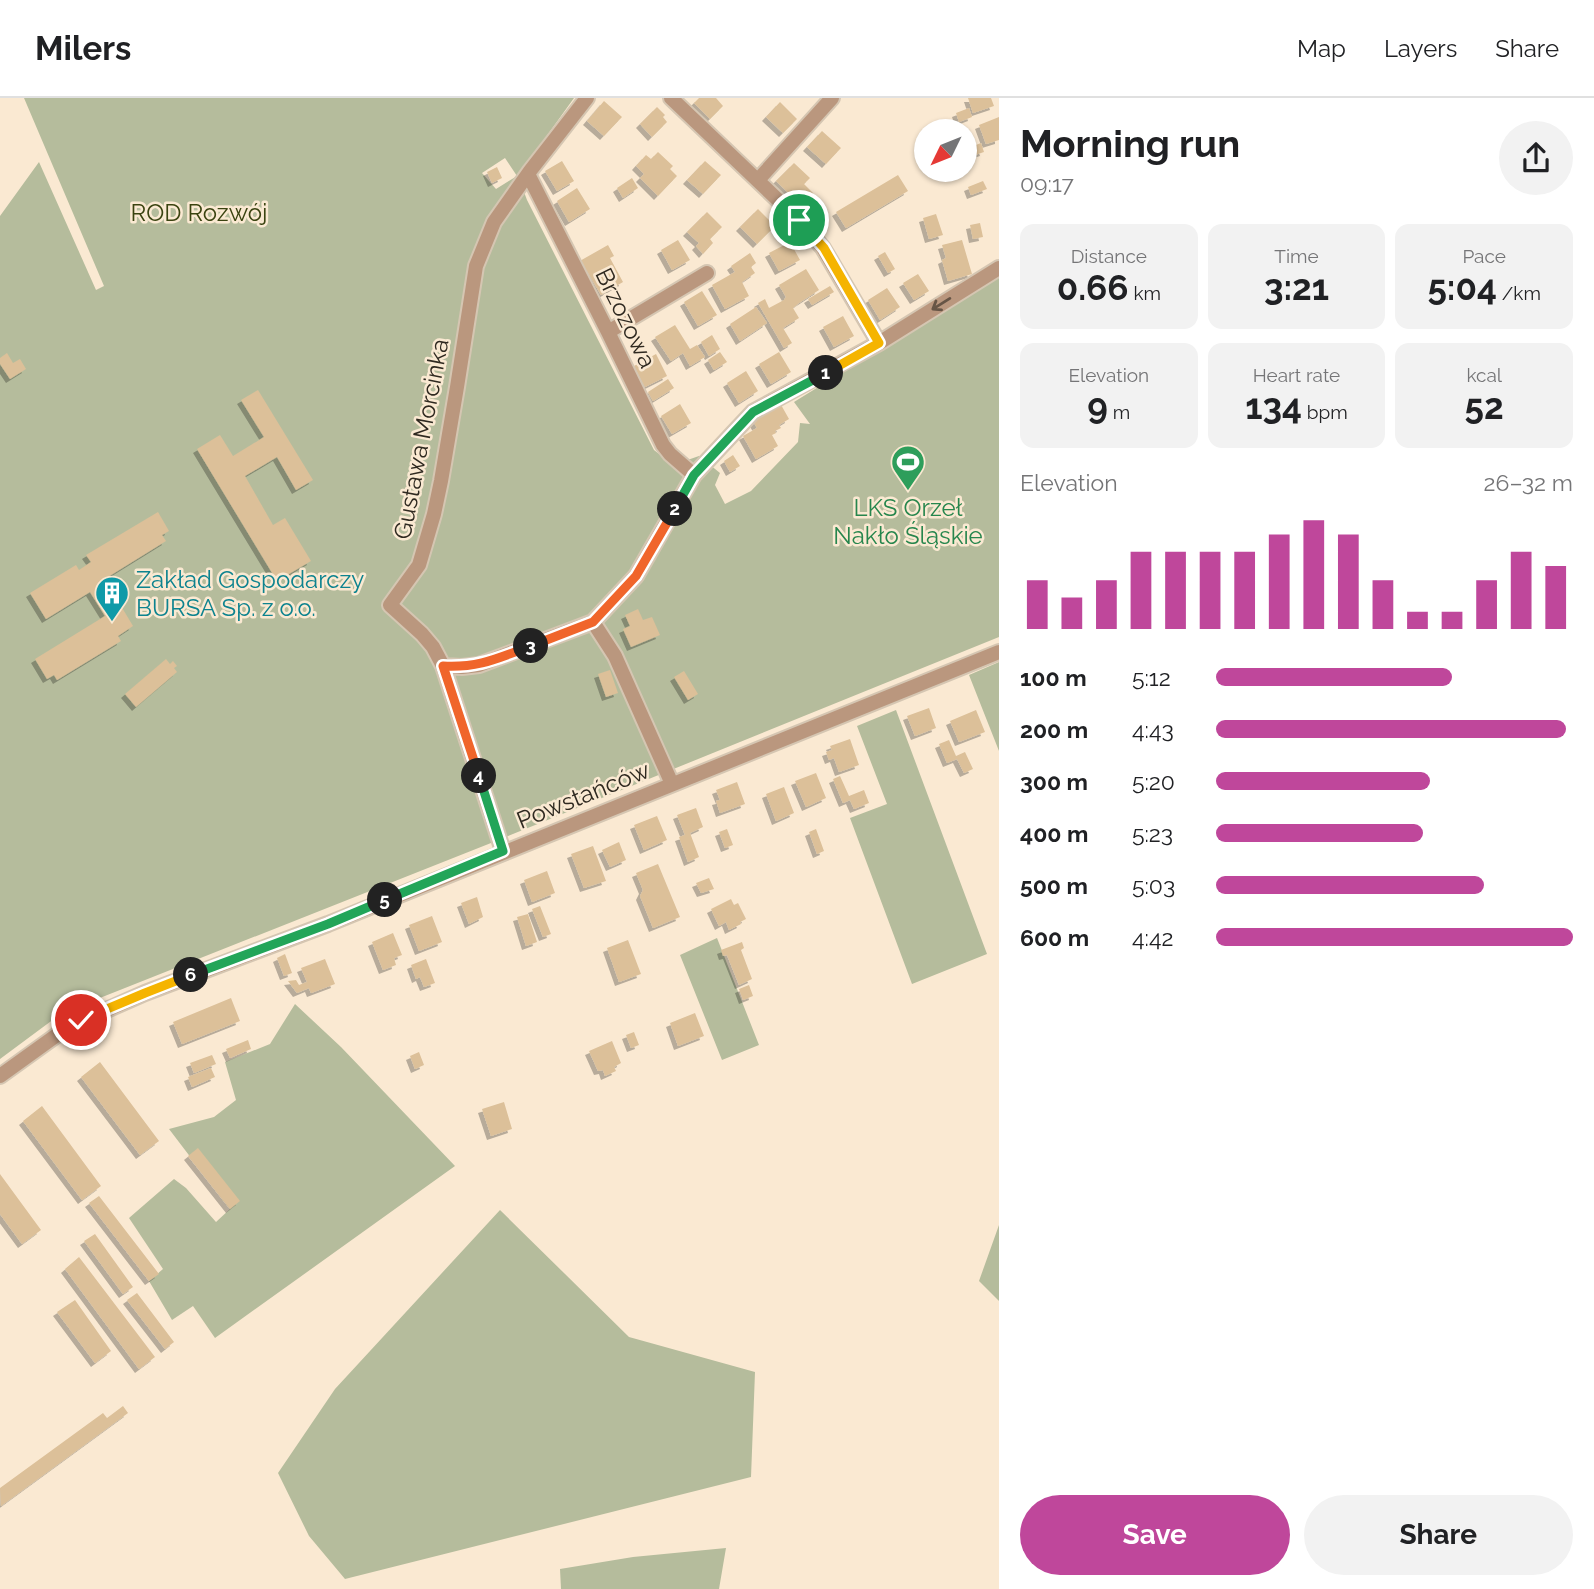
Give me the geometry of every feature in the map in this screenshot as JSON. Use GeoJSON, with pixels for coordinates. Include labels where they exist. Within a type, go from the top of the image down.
{"type":"FeatureCollection","features":[{"type":"Feature","properties":{"kind":"street","name":"Gustawa Morcinka"},"geometry":{"type":"LineString","coordinates":[[443,666],[422,634],[390,604],[419,565],[434,513],[476,266],[494,222],[587,98]]}},
{"type":"Feature","properties":{"kind":"street"},"geometry":{"type":"LineString","coordinates":[[671,98],[799,220],[824,248],[879,343]]}},
{"type":"Feature","properties":{"kind":"street"},"geometry":{"type":"LineString","coordinates":[[758,180],[832,98]]}},
{"type":"Feature","properties":{"kind":"street","name":"Brzozowa"},"geometry":{"type":"LineString","coordinates":[[528,174],[663,445],[694,475]]}},
{"type":"Feature","properties":{"kind":"street"},"geometry":{"type":"LineString","coordinates":[[503,851],[443,666],[479,665],[593,622],[636,576],[694,475],[753,412],[879,343],[999,268]]}},
{"type":"Feature","properties":{"kind":"street"},"geometry":{"type":"LineString","coordinates":[[608,332],[708,273]]}},
{"type":"Feature","properties":{"kind":"street"},"geometry":{"type":"LineString","coordinates":[[593,622],[615,656],[672,784]]}},
{"type":"Feature","properties":{"kind":"street","name":"Powstańców"},"geometry":{"type":"LineString","coordinates":[[0,1076],[81,1020],[328,924],[503,851],[999,653]]}},
{"type":"Feature","properties":{"kind":"green space","name":"ROD Rozwój"},"geometry":{"type":"Polygon","coordinates":[[[24,98],[574,98],[518,176],[527,200],[654,450],[673,465],[699,456],[720,473],[715,485],[725,504],[751,491],[798,442],[800,423],[810,424],[794,402],[999,275],[999,637],[62,1013],[0,1059],[0,216],[39,162],[96,290],[104,286],[24,98]],[[505,158],[482,173],[496,189],[517,176],[505,158]]]}},
{"type":"Feature","properties":{"kind":"green space"},"geometry":{"type":"Polygon","coordinates":[[[999,662],[999,751],[969,675],[999,662]]]}},
{"type":"Feature","properties":{"kind":"green space"},"geometry":{"type":"Polygon","coordinates":[[[896,710],[987,954],[912,984],[850,818],[887,804],[857,726],[896,710]]]}},
{"type":"Feature","properties":{"kind":"green space"},"geometry":{"type":"Polygon","coordinates":[[[717,938],[759,1045],[722,1060],[680,955],[717,938]]]}},
{"type":"Feature","properties":{"kind":"green space"},"geometry":{"type":"Polygon","coordinates":[[[295,1004],[341,1047],[455,1166],[215,1338],[193,1306],[172,1320],[149,1281],[163,1269],[129,1218],[174,1179],[186,1188],[216,1222],[230,1209],[169,1129],[214,1117],[236,1100],[225,1062],[270,1044],[295,1004]]]}},
{"type":"Feature","properties":{"kind":"green space"},"geometry":{"type":"Polygon","coordinates":[[[500,1210],[629,1337],[755,1372],[751,1477],[345,1579],[309,1536],[278,1473],[335,1389],[500,1210]]]}},
{"type":"Feature","properties":{"kind":"green space"},"geometry":{"type":"Polygon","coordinates":[[[999,1225],[999,1301],[979,1281],[999,1225]]]}},
{"type":"Feature","properties":{"kind":"green space"},"geometry":{"type":"Polygon","coordinates":[[[726,1548],[719,1589],[561,1589],[560,1569],[633,1557],[726,1548]]]}},
{"type":"Feature","properties":{"kind":"building"},"geometry":{"type":"Polygon","coordinates":[[[699,98],[716,98],[723,106],[710,119],[694,103],[699,98]]]}},
{"type":"Feature","properties":{"kind":"building"},"geometry":{"type":"Polygon","coordinates":[[[968,98],[991,98],[994,106],[973,113],[968,98]]]}},
{"type":"Feature","properties":{"kind":"building"},"geometry":{"type":"Polygon","coordinates":[[[604,101],[622,117],[604,136],[587,121],[604,101]]]}},
{"type":"Feature","properties":{"kind":"building"},"geometry":{"type":"Polygon","coordinates":[[[780,102],[797,119],[783,133],[766,117],[780,102]]]}},
{"type":"Feature","properties":{"kind":"building"},"geometry":{"type":"Polygon","coordinates":[[[657,107],[665,115],[663,117],[667,122],[652,137],[640,124],[657,107]]]}},
{"type":"Feature","properties":{"kind":"building"},"geometry":{"type":"Polygon","coordinates":[[[969,108],[972,117],[958,119],[956,113],[969,108]]]}},
{"type":"Feature","properties":{"kind":"building"},"geometry":{"type":"Polygon","coordinates":[[[999,117],[999,140],[986,144],[979,125],[999,117]]]}},
{"type":"Feature","properties":{"kind":"building"},"geometry":{"type":"Polygon","coordinates":[[[822,131],[841,148],[826,164],[807,147],[822,131]]]}},
{"type":"Feature","properties":{"kind":"building"},"geometry":{"type":"Polygon","coordinates":[[[981,143],[984,152],[977,154],[977,145],[981,143]]]}},
{"type":"Feature","properties":{"kind":"building"},"geometry":{"type":"Polygon","coordinates":[[[658,152],[673,166],[670,169],[677,176],[658,196],[640,178],[644,174],[636,166],[646,155],[651,159],[658,152]]]}},
{"type":"Feature","properties":{"kind":"building"},"geometry":{"type":"Polygon","coordinates":[[[562,161],[574,181],[557,191],[545,171],[562,161]]]}},
{"type":"Feature","properties":{"kind":"building"},"geometry":{"type":"Polygon","coordinates":[[[705,161],[721,175],[703,194],[687,180],[705,161]]]}},
{"type":"Feature","properties":{"kind":"building"},"geometry":{"type":"Polygon","coordinates":[[[794,163],[810,178],[804,184],[813,193],[801,205],[776,181],[794,163]]]}},
{"type":"Feature","properties":{"kind":"building"},"geometry":{"type":"Polygon","coordinates":[[[497,167],[502,178],[492,183],[487,172],[497,167]]]}},
{"type":"Feature","properties":{"kind":"building"},"geometry":{"type":"Polygon","coordinates":[[[898,175],[908,191],[846,228],[836,212],[898,175]]]}},
{"type":"Feature","properties":{"kind":"building"},"geometry":{"type":"Polygon","coordinates":[[[632,178],[638,188],[623,198],[617,188],[632,178]]]}},
{"type":"Feature","properties":{"kind":"building"},"geometry":{"type":"Polygon","coordinates":[[[983,181],[987,189],[971,195],[968,187],[983,181]]]}},
{"type":"Feature","properties":{"kind":"building"},"geometry":{"type":"Polygon","coordinates":[[[577,188],[590,209],[569,222],[557,201],[577,188]]]}},
{"type":"Feature","properties":{"kind":"building"},"geometry":{"type":"Polygon","coordinates":[[[758,209],[775,226],[757,244],[740,227],[758,209]]]}},
{"type":"Feature","properties":{"kind":"building"},"geometry":{"type":"Polygon","coordinates":[[[707,212],[722,227],[710,239],[713,243],[703,254],[696,246],[699,243],[687,232],[707,212]]]}},
{"type":"Feature","properties":{"kind":"building"},"geometry":{"type":"Polygon","coordinates":[[[936,214],[943,235],[929,239],[923,218],[936,214]]]}},
{"type":"Feature","properties":{"kind":"building"},"geometry":{"type":"Polygon","coordinates":[[[980,223],[983,237],[973,239],[970,225],[980,223]]]}},
{"type":"Feature","properties":{"kind":"building"},"geometry":{"type":"Polygon","coordinates":[[[678,240],[690,260],[672,270],[661,250],[678,240]]]}},
{"type":"Feature","properties":{"kind":"building"},"geometry":{"type":"Polygon","coordinates":[[[962,240],[972,274],[948,281],[942,260],[946,258],[942,245],[962,240]]]}},
{"type":"Feature","properties":{"kind":"building"},"geometry":{"type":"Polygon","coordinates":[[[790,242],[800,260],[779,271],[769,253],[790,242]]]}},
{"type":"Feature","properties":{"kind":"building"},"geometry":{"type":"Polygon","coordinates":[[[608,245],[614,256],[610,258],[623,282],[601,295],[587,271],[584,273],[578,262],[608,245]]]}},
{"type":"Feature","properties":{"kind":"building"},"geometry":{"type":"Polygon","coordinates":[[[885,252],[895,269],[888,273],[878,256],[885,252]]]}},
{"type":"Feature","properties":{"kind":"building"},"geometry":{"type":"Polygon","coordinates":[[[750,253],[756,263],[751,267],[755,273],[742,282],[749,296],[725,309],[712,285],[735,272],[731,266],[750,253]]]}},
{"type":"Feature","properties":{"kind":"building"},"geometry":{"type":"Polygon","coordinates":[[[806,269],[819,290],[793,308],[799,318],[783,328],[792,343],[784,348],[758,303],[765,299],[769,308],[784,300],[786,297],[779,285],[806,269]]]}},
{"type":"Feature","properties":{"kind":"building"},"geometry":{"type":"Polygon","coordinates":[[[918,274],[929,291],[914,300],[903,283],[918,274]]]}},
{"type":"Feature","properties":{"kind":"building"},"geometry":{"type":"Polygon","coordinates":[[[830,286],[834,292],[812,305],[808,299],[830,286]]]}},
{"type":"Feature","properties":{"kind":"building"},"geometry":{"type":"Polygon","coordinates":[[[887,288],[900,307],[880,320],[868,300],[887,288]]]}},
{"type":"Feature","properties":{"kind":"building"},"geometry":{"type":"Polygon","coordinates":[[[702,291],[717,315],[698,326],[684,302],[702,291]]]}},
{"type":"Feature","properties":{"kind":"building"},"geometry":{"type":"Polygon","coordinates":[[[756,307],[767,323],[740,341],[730,324],[756,307]]]}},
{"type":"Feature","properties":{"kind":"building"},"geometry":{"type":"Polygon","coordinates":[[[843,316],[854,336],[834,347],[823,327],[843,316]]]}},
{"type":"Feature","properties":{"kind":"building"},"geometry":{"type":"Polygon","coordinates":[[[675,325],[690,349],[697,345],[705,357],[690,366],[683,353],[671,361],[655,337],[675,325]]]}},
{"type":"Feature","properties":{"kind":"building"},"geometry":{"type":"Polygon","coordinates":[[[712,335],[720,349],[709,356],[701,342],[712,335]]]}},
{"type":"Feature","properties":{"kind":"building"},"geometry":{"type":"Polygon","coordinates":[[[720,352],[727,362],[714,370],[708,360],[720,352]]]}},
{"type":"Feature","properties":{"kind":"building"},"geometry":{"type":"Polygon","coordinates":[[[779,352],[791,372],[771,384],[759,364],[779,352]]]}},
{"type":"Feature","properties":{"kind":"building"},"geometry":{"type":"Polygon","coordinates":[[[7,353],[13,363],[20,359],[26,369],[10,379],[0,364],[0,358],[7,353]]]}},
{"type":"Feature","properties":{"kind":"building"},"geometry":{"type":"Polygon","coordinates":[[[656,354],[667,376],[645,387],[634,366],[656,354]]]}},
{"type":"Feature","properties":{"kind":"building"},"geometry":{"type":"Polygon","coordinates":[[[746,371],[758,391],[739,403],[727,383],[746,371]]]}},
{"type":"Feature","properties":{"kind":"building"},"geometry":{"type":"Polygon","coordinates":[[[668,379],[674,388],[653,401],[648,392],[668,379]]]}},
{"type":"Feature","properties":{"kind":"building"},"geometry":{"type":"Polygon","coordinates":[[[258,390],[313,480],[296,490],[277,457],[245,476],[273,525],[285,518],[311,561],[277,581],[197,449],[220,435],[233,456],[264,437],[241,400],[258,390]]]}},
{"type":"Feature","properties":{"kind":"building"},"geometry":{"type":"Polygon","coordinates":[[[780,403],[789,419],[779,425],[781,428],[772,435],[778,446],[756,459],[743,436],[757,428],[752,419],[780,403]]]}},
{"type":"Feature","properties":{"kind":"building"},"geometry":{"type":"Polygon","coordinates":[[[680,404],[691,423],[672,434],[661,416],[680,404]]]}},
{"type":"Feature","properties":{"kind":"building"},"geometry":{"type":"Polygon","coordinates":[[[733,455],[740,466],[730,472],[724,461],[733,455]]]}},
{"type":"Feature","properties":{"kind":"building","name":"Zakład Gospodarczy BURSA Sp. z o.o."},"geometry":{"type":"Polygon","coordinates":[[[158,512],[169,531],[162,535],[166,541],[103,580],[133,626],[118,636],[121,641],[57,680],[54,675],[47,679],[35,659],[105,616],[90,592],[46,619],[30,593],[76,565],[79,570],[91,562],[86,555],[158,512]]]}},
{"type":"Feature","properties":{"kind":"building"},"geometry":{"type":"Polygon","coordinates":[[[638,609],[643,620],[652,617],[660,635],[631,647],[623,629],[630,626],[625,615],[638,609]]]}},
{"type":"Feature","properties":{"kind":"building"},"geometry":{"type":"Polygon","coordinates":[[[166,659],[170,664],[173,661],[177,672],[136,707],[125,694],[166,659]]]}},
{"type":"Feature","properties":{"kind":"building"},"geometry":{"type":"Polygon","coordinates":[[[610,670],[618,693],[606,697],[598,674],[610,670]]]}},
{"type":"Feature","properties":{"kind":"building"},"geometry":{"type":"Polygon","coordinates":[[[684,671],[698,694],[688,700],[674,677],[684,671]]]}},
{"type":"Feature","properties":{"kind":"building"},"geometry":{"type":"Polygon","coordinates":[[[929,708],[936,728],[915,736],[907,716],[929,708]]]}},
{"type":"Feature","properties":{"kind":"building"},"geometry":{"type":"Polygon","coordinates":[[[976,710],[985,732],[959,742],[950,721],[976,710]]]}},
{"type":"Feature","properties":{"kind":"building"},"geometry":{"type":"Polygon","coordinates":[[[850,739],[859,765],[839,772],[834,758],[829,760],[826,752],[832,750],[830,746],[850,739]]]}},
{"type":"Feature","properties":{"kind":"building"},"geometry":{"type":"Polygon","coordinates":[[[949,740],[956,756],[965,752],[973,769],[964,773],[957,759],[947,763],[939,744],[949,740]]]}},
{"type":"Feature","properties":{"kind":"building"},"geometry":{"type":"Polygon","coordinates":[[[816,773],[826,798],[806,807],[795,781],[816,773]]]}},
{"type":"Feature","properties":{"kind":"building"},"geometry":{"type":"Polygon","coordinates":[[[840,776],[849,796],[864,790],[869,803],[854,809],[850,800],[843,803],[833,779],[840,776]]]}},
{"type":"Feature","properties":{"kind":"building"},"geometry":{"type":"Polygon","coordinates":[[[737,782],[745,804],[720,813],[716,801],[720,800],[716,790],[737,782]]]}},
{"type":"Feature","properties":{"kind":"building"},"geometry":{"type":"Polygon","coordinates":[[[784,787],[794,813],[776,821],[766,794],[784,787]]]}},
{"type":"Feature","properties":{"kind":"building"},"geometry":{"type":"Polygon","coordinates":[[[696,808],[703,827],[690,833],[699,857],[688,862],[679,837],[685,835],[677,815],[696,808]]]}},
{"type":"Feature","properties":{"kind":"building"},"geometry":{"type":"Polygon","coordinates":[[[657,816],[667,840],[644,850],[634,825],[657,816]]]}},
{"type":"Feature","properties":{"kind":"building"},"geometry":{"type":"Polygon","coordinates":[[[727,829],[733,845],[725,848],[719,832],[727,829]]]}},
{"type":"Feature","properties":{"kind":"building"},"geometry":{"type":"Polygon","coordinates":[[[816,829],[824,851],[817,854],[809,832],[816,829]]]}},
{"type":"Feature","properties":{"kind":"building"},"geometry":{"type":"Polygon","coordinates":[[[619,842],[626,860],[610,867],[602,850],[619,842]]]}},
{"type":"Feature","properties":{"kind":"building"},"geometry":{"type":"Polygon","coordinates":[[[593,846],[606,881],[584,888],[571,854],[593,846]]]}},
{"type":"Feature","properties":{"kind":"building"},"geometry":{"type":"Polygon","coordinates":[[[658,864],[680,917],[653,928],[640,896],[643,890],[636,873],[658,864]]]}},
{"type":"Feature","properties":{"kind":"building"},"geometry":{"type":"Polygon","coordinates":[[[547,871],[555,893],[532,902],[524,880],[547,871]]]}},
{"type":"Feature","properties":{"kind":"building"},"geometry":{"type":"Polygon","coordinates":[[[709,878],[714,889],[701,893],[696,883],[709,878]]]}},
{"type":"Feature","properties":{"kind":"building"},"geometry":{"type":"Polygon","coordinates":[[[477,897],[483,917],[469,924],[461,903],[477,897]]]}},
{"type":"Feature","properties":{"kind":"building"},"geometry":{"type":"Polygon","coordinates":[[[731,899],[734,905],[738,903],[746,919],[729,930],[726,922],[719,926],[711,909],[731,899]]]}},
{"type":"Feature","properties":{"kind":"building"},"geometry":{"type":"Polygon","coordinates":[[[540,906],[551,934],[543,937],[532,909],[540,906]]]}},
{"type":"Feature","properties":{"kind":"building"},"geometry":{"type":"Polygon","coordinates":[[[528,914],[537,942],[526,946],[517,917],[528,914]]]}},
{"type":"Feature","properties":{"kind":"building"},"geometry":{"type":"Polygon","coordinates":[[[432,916],[442,942],[419,951],[409,925],[432,916]]]}},
{"type":"Feature","properties":{"kind":"building"},"geometry":{"type":"Polygon","coordinates":[[[393,933],[402,955],[394,958],[396,965],[383,970],[372,942],[393,933]]]}},
{"type":"Feature","properties":{"kind":"building"},"geometry":{"type":"Polygon","coordinates":[[[628,940],[641,974],[619,982],[607,948],[628,940]]]}},
{"type":"Feature","properties":{"kind":"building"},"geometry":{"type":"Polygon","coordinates":[[[742,942],[744,948],[741,950],[752,979],[739,985],[727,955],[723,956],[721,950],[742,942]]]}},
{"type":"Feature","properties":{"kind":"building"},"geometry":{"type":"Polygon","coordinates":[[[285,954],[292,973],[284,976],[277,958],[285,954]]]}},
{"type":"Feature","properties":{"kind":"building"},"geometry":{"type":"Polygon","coordinates":[[[325,959],[335,984],[311,993],[309,988],[297,993],[288,981],[296,980],[299,985],[307,982],[301,968],[325,959]]]}},
{"type":"Feature","properties":{"kind":"building"},"geometry":{"type":"Polygon","coordinates":[[[426,959],[435,983],[424,987],[420,977],[416,979],[411,965],[426,959]]]}},
{"type":"Feature","properties":{"kind":"building"},"geometry":{"type":"Polygon","coordinates":[[[749,985],[753,996],[743,1000],[739,989],[749,985]]]}},
{"type":"Feature","properties":{"kind":"building"},"geometry":{"type":"Polygon","coordinates":[[[231,998],[240,1021],[182,1044],[173,1022],[231,998]]]}},
{"type":"Feature","properties":{"kind":"building"},"geometry":{"type":"Polygon","coordinates":[[[695,1013],[704,1036],[678,1046],[670,1023],[695,1013]]]}},
{"type":"Feature","properties":{"kind":"building"},"geometry":{"type":"Polygon","coordinates":[[[634,1032],[639,1045],[631,1048],[626,1035],[634,1032]]]}},
{"type":"Feature","properties":{"kind":"building"},"geometry":{"type":"Polygon","coordinates":[[[248,1040],[251,1049],[230,1058],[226,1049],[248,1040]]]}},
{"type":"Feature","properties":{"kind":"building"},"geometry":{"type":"Polygon","coordinates":[[[612,1041],[621,1063],[614,1067],[616,1071],[605,1076],[603,1070],[598,1071],[589,1051],[612,1041]]]}},
{"type":"Feature","properties":{"kind":"building"},"geometry":{"type":"Polygon","coordinates":[[[419,1052],[424,1065],[415,1069],[410,1056],[419,1052]]]}},
{"type":"Feature","properties":{"kind":"building"},"geometry":{"type":"Polygon","coordinates":[[[212,1055],[216,1064],[194,1073],[190,1063],[212,1055]]]}},
{"type":"Feature","properties":{"kind":"building"},"geometry":{"type":"Polygon","coordinates":[[[100,1062],[159,1141],[140,1155],[81,1077],[100,1062]]]}},
{"type":"Feature","properties":{"kind":"building"},"geometry":{"type":"Polygon","coordinates":[[[211,1068],[215,1077],[192,1087],[188,1077],[211,1068]]]}},
{"type":"Feature","properties":{"kind":"building"},"geometry":{"type":"Polygon","coordinates":[[[504,1102],[512,1129],[491,1136],[482,1109],[504,1102]]]}},
{"type":"Feature","properties":{"kind":"building"},"geometry":{"type":"Polygon","coordinates":[[[42,1106],[101,1186],[82,1200],[23,1121],[42,1106]]]}},
{"type":"Feature","properties":{"kind":"building"},"geometry":{"type":"Polygon","coordinates":[[[198,1148],[240,1201],[230,1209],[188,1156],[198,1148]]]}},
{"type":"Feature","properties":{"kind":"building"},"geometry":{"type":"Polygon","coordinates":[[[0,1174],[41,1230],[22,1244],[0,1214],[0,1174]]]}},
{"type":"Feature","properties":{"kind":"building"},"geometry":{"type":"Polygon","coordinates":[[[99,1196],[159,1274],[149,1281],[89,1203],[99,1196]]]}},
{"type":"Feature","properties":{"kind":"building"},"geometry":{"type":"Polygon","coordinates":[[[95,1234],[133,1287],[123,1294],[84,1241],[95,1234]]]}},
{"type":"Feature","properties":{"kind":"building"},"geometry":{"type":"Polygon","coordinates":[[[79,1257],[155,1357],[139,1369],[65,1269],[79,1257]]]}},
{"type":"Feature","properties":{"kind":"building"},"geometry":{"type":"Polygon","coordinates":[[[137,1293],[174,1342],[165,1349],[127,1300],[137,1293]]]}},
{"type":"Feature","properties":{"kind":"building"},"geometry":{"type":"Polygon","coordinates":[[[75,1300],[111,1351],[95,1363],[57,1312],[75,1300]]]}},
{"type":"Feature","properties":{"kind":"building"},"geometry":{"type":"Polygon","coordinates":[[[123,1406],[128,1413],[1,1506],[0,1488],[103,1413],[107,1418],[123,1406]]]}},
{"type":"Feature","properties":{"kind":"place","name":"LKS Orzeł Nakło Śląskie"},"geometry":{"type":"Point","coordinates":[908,492]}},
{"type":"Feature","properties":{"kind":"place","name":"Zakład Gospodarczy BURSA Sp. z o.o."},"geometry":{"type":"Point","coordinates":[112,623]}},
{"type":"Feature","properties":{"kind":"route"},"geometry":{"type":"LineString","coordinates":[[81,1020],[328,924],[503,851],[443,666],[479,665],[593,622],[636,576],[694,475],[753,412],[879,343],[824,248],[799,220]]}}]}
